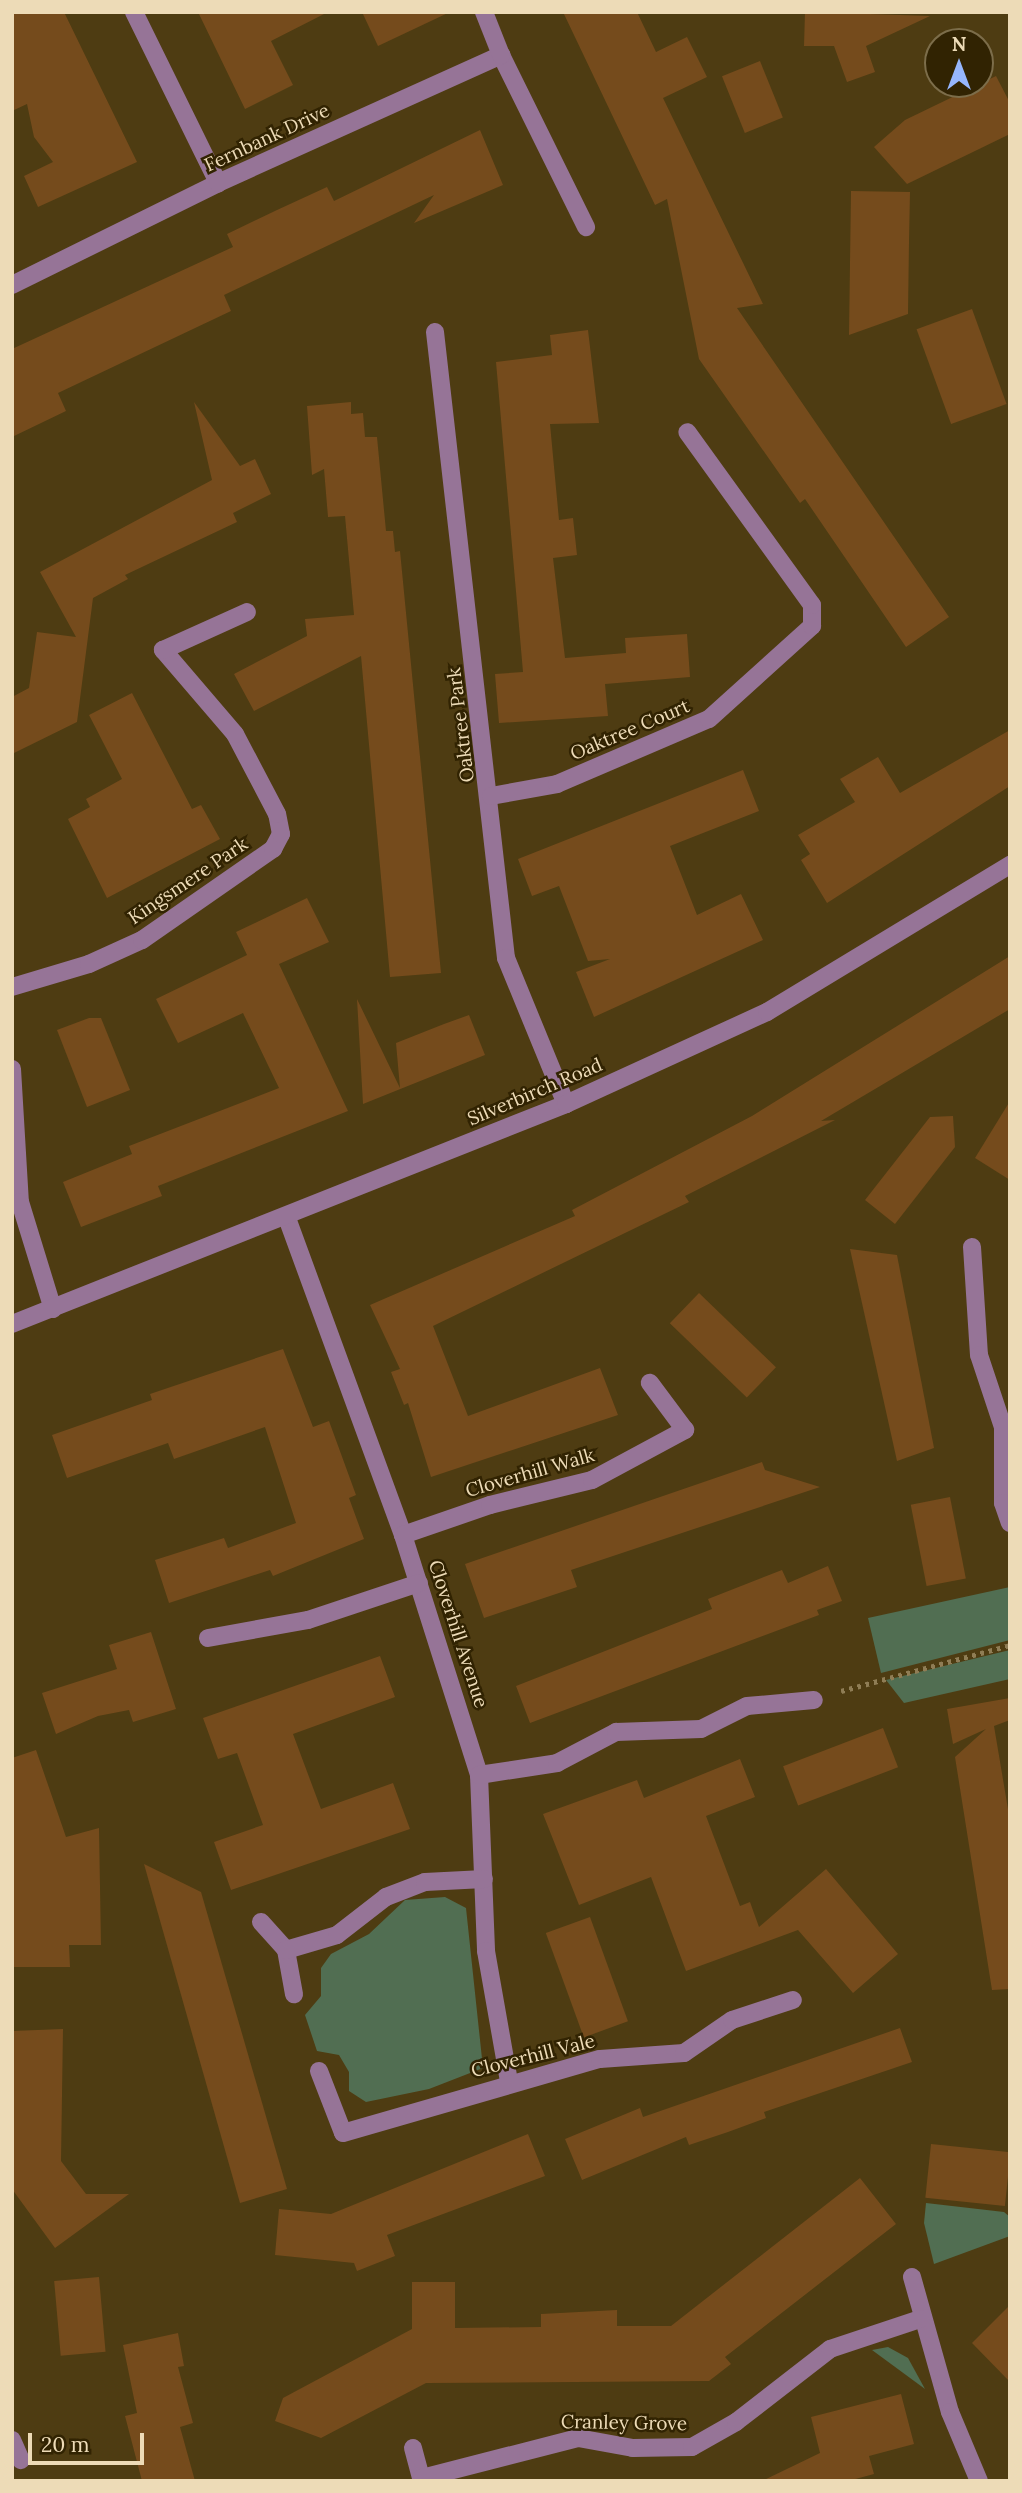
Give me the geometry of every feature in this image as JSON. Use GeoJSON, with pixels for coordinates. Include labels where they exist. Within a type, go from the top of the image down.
{"type":"FeatureCollection","features":[{"type":"Feature","properties":{"kind":"street"},"geometry":{"type":"LineString","coordinates":[[134,12],[218,183]]}},
{"type":"Feature","properties":{"kind":"street"},"geometry":{"type":"LineString","coordinates":[[484,12],[501,55],[586,227]]}},
{"type":"Feature","properties":{"kind":"street","name":"Fernbank Drive"},"geometry":{"type":"LineString","coordinates":[[12,285],[218,183],[501,55]]}},
{"type":"Feature","properties":{"kind":"street","name":"Oaktree Park"},"geometry":{"type":"LineString","coordinates":[[435,332],[491,796],[506,958],[566,1104]]}},
{"type":"Feature","properties":{"kind":"street","name":"Oaktree Court"},"geometry":{"type":"LineString","coordinates":[[491,796],[558,784],[709,719],[812,626],[812,605],[687,432]]}},
{"type":"Feature","properties":{"kind":"street","name":"Kingsmere Park"},"geometry":{"type":"LineString","coordinates":[[12,987],[89,964],[142,940],[273,849],[281,834],[277,814],[235,734],[163,650],[247,612]]}},
{"type":"Feature","properties":{"kind":"street","name":"Silverbirch Road"},"geometry":{"type":"LineString","coordinates":[[12,1324],[566,1104],[767,1012],[1010,865]]}},
{"type":"Feature","properties":{"kind":"street"},"geometry":{"type":"LineString","coordinates":[[12,1069],[20,1202],[52,1309]]}},
{"type":"Feature","properties":{"kind":"street","name":"Cloverhill Avenue"},"geometry":{"type":"LineString","coordinates":[[287,1217],[403,1535],[479,1775],[486,1951],[509,2082]]}},
{"type":"Feature","properties":{"kind":"street"},"geometry":{"type":"LineString","coordinates":[[972,1247],[979,1355],[1003,1427],[1003,1503],[1010,1523]]}},
{"type":"Feature","properties":{"kind":"street","name":"Cloverhill Walk"},"geometry":{"type":"LineString","coordinates":[[403,1535],[490,1505],[592,1480],[685,1430],[650,1383]]}},
{"type":"Feature","properties":{"kind":"street"},"geometry":{"type":"LineString","coordinates":[[208,1638],[308,1620],[419,1583]]}},
{"type":"Feature","properties":{"kind":"street"},"geometry":{"type":"LineString","coordinates":[[479,1775],[558,1763],[616,1732],[701,1729],[747,1706],[814,1700]]}},
{"type":"Feature","properties":{"kind":"street"},"geometry":{"type":"LineString","coordinates":[[286,1950],[337,1936],[386,1897],[425,1882],[484,1878]]}},
{"type":"Feature","properties":{"kind":"street"},"geometry":{"type":"LineString","coordinates":[[261,1922],[286,1950],[294,1994]]}},
{"type":"Feature","properties":{"kind":"street","name":"Cloverhill Vale"},"geometry":{"type":"LineString","coordinates":[[320,2071],[343,2133],[509,2082],[600,2059],[684,2053],[732,2020],[793,2000]]}},
{"type":"Feature","properties":{"kind":"street"},"geometry":{"type":"LineString","coordinates":[[912,2277],[920,2319],[979,2481]]}},
{"type":"Feature","properties":{"kind":"street","name":"Cranley Grove"},"geometry":{"type":"LineString","coordinates":[[413,2448],[422,2479],[578,2438],[633,2448],[692,2447],[736,2422],[830,2349],[920,2319]]}},
{"type":"Feature","properties":{"kind":"street"},"geometry":{"type":"LineString","coordinates":[[12,2440],[21,2460]]}},
{"type":"Feature","properties":{"kind":"path"},"geometry":{"type":"LineString","coordinates":[[814,1700],[932,1662],[1010,1645]]}},
{"type":"Feature","properties":{"kind":"green space"},"geometry":{"type":"Polygon","coordinates":[[[1010,1587],[1010,1640],[881,1673],[868,1618],[1010,1587]]]}},
{"type":"Feature","properties":{"kind":"green space"},"geometry":{"type":"Polygon","coordinates":[[[1010,1650],[1010,1679],[904,1703],[886,1680],[1010,1650]]]}},
{"type":"Feature","properties":{"kind":"green space"},"geometry":{"type":"Polygon","coordinates":[[[445,1897],[466,1908],[483,2068],[429,2089],[366,2102],[349,2091],[349,2072],[339,2055],[317,2051],[305,2015],[321,1996],[321,1968],[331,1954],[369,1934],[405,1900],[445,1897]]]}},
{"type":"Feature","properties":{"kind":"green space"},"geometry":{"type":"Polygon","coordinates":[[[926,2203],[1004,2212],[1010,2217],[1010,2236],[934,2264],[924,2223],[926,2203]]]}},
{"type":"Feature","properties":{"kind":"green space"},"geometry":{"type":"Polygon","coordinates":[[[888,2347],[908,2358],[925,2389],[872,2350],[888,2347]]]}},
{"type":"Feature","properties":{"kind":"building"},"geometry":{"type":"Polygon","coordinates":[[[12,12],[64,12],[137,162],[38,207],[24,176],[53,162],[34,137],[27,104],[12,111],[12,12]]]}},
{"type":"Feature","properties":{"kind":"building"},"geometry":{"type":"Polygon","coordinates":[[[198,12],[328,12],[271,41],[293,85],[245,109],[198,12]]]}},
{"type":"Feature","properties":{"kind":"building"},"geometry":{"type":"Polygon","coordinates":[[[362,12],[450,12],[378,46],[362,12]]]}},
{"type":"Feature","properties":{"kind":"building"},"geometry":{"type":"Polygon","coordinates":[[[563,12],[637,12],[656,52],[687,37],[707,77],[663,98],[763,304],[737,308],[949,617],[906,647],[805,499],[800,503],[699,359],[667,199],[655,205],[563,12]]]}},
{"type":"Feature","properties":{"kind":"building"},"geometry":{"type":"Polygon","coordinates":[[[805,12],[930,16],[866,46],[875,72],[847,82],[834,46],[804,46],[805,12]]]}},
{"type":"Feature","properties":{"kind":"building"},"geometry":{"type":"Polygon","coordinates":[[[760,61],[783,118],[745,133],[722,76],[760,61]]]}},
{"type":"Feature","properties":{"kind":"building"},"geometry":{"type":"Polygon","coordinates":[[[996,76],[1010,103],[1010,134],[907,184],[874,147],[905,120],[950,98],[994,98],[996,76]]]}},
{"type":"Feature","properties":{"kind":"building"},"geometry":{"type":"Polygon","coordinates":[[[480,130],[503,185],[414,223],[434,195],[224,295],[231,311],[58,393],[66,411],[12,437],[12,349],[233,247],[227,234],[277,210],[327,187],[334,201],[480,130]]]}},
{"type":"Feature","properties":{"kind":"building"},"geometry":{"type":"Polygon","coordinates":[[[851,191],[910,192],[908,314],[849,335],[851,191]]]}},
{"type":"Feature","properties":{"kind":"building"},"geometry":{"type":"Polygon","coordinates":[[[972,309],[1007,404],[951,424],[917,329],[972,309]]]}},
{"type":"Feature","properties":{"kind":"building"},"geometry":{"type":"Polygon","coordinates":[[[588,330],[599,423],[550,424],[559,520],[573,518],[577,555],[553,558],[565,658],[626,653],[625,638],[687,634],[690,677],[605,684],[608,716],[499,723],[495,674],[523,672],[496,362],[552,355],[550,335],[588,330]]]}},
{"type":"Feature","properties":{"kind":"building"},"geometry":{"type":"Polygon","coordinates":[[[194,402],[240,466],[255,459],[271,494],[233,513],[237,522],[125,575],[128,579],[93,598],[77,722],[12,754],[12,697],[29,688],[37,632],[76,637],[40,572],[212,480],[194,402]]]}},
{"type":"Feature","properties":{"kind":"building"},"geometry":{"type":"Polygon","coordinates":[[[351,402],[351,414],[363,413],[365,437],[377,437],[386,531],[393,531],[395,552],[400,551],[441,973],[390,977],[361,656],[254,711],[234,674],[307,636],[305,619],[354,615],[345,516],[328,517],[324,469],[312,475],[307,406],[351,402]]]}},
{"type":"Feature","properties":{"kind":"building"},"geometry":{"type":"Polygon","coordinates":[[[132,693],[192,809],[201,805],[220,839],[107,898],[68,819],[90,807],[86,799],[122,779],[89,715],[132,693]]]}},
{"type":"Feature","properties":{"kind":"building"},"geometry":{"type":"Polygon","coordinates":[[[1010,730],[1010,786],[827,903],[801,860],[810,854],[798,835],[855,802],[840,779],[878,757],[900,793],[1010,730]]]}},
{"type":"Feature","properties":{"kind":"building"},"geometry":{"type":"Polygon","coordinates":[[[743,770],[759,811],[670,846],[697,915],[741,894],[763,940],[594,1017],[576,972],[610,959],[588,961],[559,886],[532,896],[518,859],[743,770]]]}},
{"type":"Feature","properties":{"kind":"building"},"geometry":{"type":"Polygon","coordinates":[[[307,898],[329,942],[279,964],[348,1111],[158,1186],[162,1196],[81,1227],[63,1182],[132,1154],[129,1146],[279,1088],[243,1013],[178,1043],[156,999],[247,955],[236,932],[307,898]]]}},
{"type":"Feature","properties":{"kind":"building"},"geometry":{"type":"Polygon","coordinates":[[[1010,956],[1010,1009],[821,1121],[835,1120],[685,1196],[689,1202],[433,1326],[468,1416],[600,1368],[618,1415],[431,1477],[408,1403],[404,1405],[391,1372],[400,1369],[370,1305],[575,1216],[572,1210],[752,1116],[1010,956]]]}},
{"type":"Feature","properties":{"kind":"building"},"geometry":{"type":"Polygon","coordinates":[[[357,999],[400,1088],[396,1043],[444,1024],[469,1015],[485,1055],[363,1104],[357,999]]]}},
{"type":"Feature","properties":{"kind":"building"},"geometry":{"type":"Polygon","coordinates":[[[89,1018],[101,1018],[130,1090],[87,1107],[57,1030],[89,1018]]]}},
{"type":"Feature","properties":{"kind":"building"},"geometry":{"type":"Polygon","coordinates":[[[1010,1101],[1010,1180],[975,1158],[1010,1101]]]}},
{"type":"Feature","properties":{"kind":"building"},"geometry":{"type":"Polygon","coordinates":[[[953,1116],[955,1147],[895,1224],[865,1200],[930,1117],[953,1116]]]}},
{"type":"Feature","properties":{"kind":"building"},"geometry":{"type":"Polygon","coordinates":[[[850,1249],[897,1255],[934,1448],[897,1461],[850,1249]]]}},
{"type":"Feature","properties":{"kind":"building"},"geometry":{"type":"Polygon","coordinates":[[[699,1293],[776,1367],[747,1398],[670,1323],[699,1293]]]}},
{"type":"Feature","properties":{"kind":"building"},"geometry":{"type":"Polygon","coordinates":[[[283,1349],[313,1427],[329,1421],[356,1495],[349,1498],[364,1539],[273,1576],[270,1570],[169,1603],[155,1560],[224,1538],[228,1548],[296,1523],[265,1427],[174,1459],[168,1443],[67,1478],[52,1435],[152,1400],[150,1394],[283,1349]]]}},
{"type":"Feature","properties":{"kind":"building"},"geometry":{"type":"Polygon","coordinates":[[[762,1462],[765,1470],[820,1487],[571,1570],[577,1587],[484,1618],[465,1564],[762,1462]]]}},
{"type":"Feature","properties":{"kind":"building"},"geometry":{"type":"Polygon","coordinates":[[[950,1497],[966,1578],[927,1586],[911,1505],[950,1497]]]}},
{"type":"Feature","properties":{"kind":"building"},"geometry":{"type":"Polygon","coordinates":[[[828,1566],[842,1601],[817,1610],[819,1615],[530,1723],[516,1686],[712,1609],[708,1599],[782,1570],[788,1583],[828,1566]]]}},
{"type":"Feature","properties":{"kind":"building"},"geometry":{"type":"Polygon","coordinates":[[[151,1632],[176,1709],[133,1722],[129,1710],[98,1716],[56,1734],[42,1693],[117,1669],[109,1645],[151,1632]]]}},
{"type":"Feature","properties":{"kind":"building"},"geometry":{"type":"Polygon","coordinates":[[[380,1656],[395,1697],[293,1734],[321,1809],[393,1783],[410,1829],[231,1890],[214,1842],[263,1825],[237,1753],[218,1759],[203,1718],[380,1656]]]}},
{"type":"Feature","properties":{"kind":"building"},"geometry":{"type":"Polygon","coordinates":[[[1010,1698],[1010,1720],[994,1726],[1010,1821],[1010,1989],[992,1990],[955,1757],[986,1729],[953,1744],[947,1709],[1010,1698]]]}},
{"type":"Feature","properties":{"kind":"building"},"geometry":{"type":"Polygon","coordinates":[[[883,1728],[898,1767],[798,1806],[783,1766],[883,1728]]]}},
{"type":"Feature","properties":{"kind":"building"},"geometry":{"type":"Polygon","coordinates":[[[36,1750],[66,1837],[99,1828],[101,1945],[69,1945],[70,1967],[12,1967],[12,1758],[36,1750]]]}},
{"type":"Feature","properties":{"kind":"building"},"geometry":{"type":"Polygon","coordinates":[[[740,1759],[755,1797],[706,1816],[740,1906],[750,1902],[759,1927],[826,1869],[898,1954],[853,1993],[798,1930],[686,1971],[651,1877],[579,1905],[543,1814],[637,1780],[644,1798],[740,1759]]]}},
{"type":"Feature","properties":{"kind":"building"},"geometry":{"type":"Polygon","coordinates":[[[144,1864],[201,1892],[287,2189],[240,2203],[144,1864]]]}},
{"type":"Feature","properties":{"kind":"building"},"geometry":{"type":"Polygon","coordinates":[[[590,1917],[628,2021],[584,2037],[546,1933],[590,1917]]]}},
{"type":"Feature","properties":{"kind":"building"},"geometry":{"type":"Polygon","coordinates":[[[900,2028],[912,2062],[764,2112],[766,2118],[689,2145],[686,2137],[582,2180],[565,2139],[640,2108],[643,2117],[900,2028]]]}},
{"type":"Feature","properties":{"kind":"building"},"geometry":{"type":"Polygon","coordinates":[[[63,2029],[61,2161],[86,2194],[129,2194],[55,2248],[12,2189],[12,2031],[63,2029]]]}},
{"type":"Feature","properties":{"kind":"building"},"geometry":{"type":"Polygon","coordinates":[[[528,2134],[545,2176],[387,2235],[395,2256],[357,2271],[354,2263],[275,2255],[279,2209],[331,2214],[528,2134]]]}},
{"type":"Feature","properties":{"kind":"building"},"geometry":{"type":"Polygon","coordinates":[[[931,2144],[1010,2152],[1005,2206],[925,2198],[931,2144]]]}},
{"type":"Feature","properties":{"kind":"building"},"geometry":{"type":"Polygon","coordinates":[[[860,2178],[896,2224],[725,2357],[731,2364],[709,2381],[426,2383],[321,2438],[275,2421],[283,2398],[412,2329],[412,2282],[455,2282],[455,2328],[541,2327],[541,2314],[617,2310],[617,2326],[671,2326],[860,2178]]]}},
{"type":"Feature","properties":{"kind":"building"},"geometry":{"type":"Polygon","coordinates":[[[99,2277],[106,2352],[61,2356],[54,2281],[99,2277]]]}},
{"type":"Feature","properties":{"kind":"building"},"geometry":{"type":"Polygon","coordinates":[[[1010,2305],[1010,2382],[972,2343],[1010,2305]]]}},
{"type":"Feature","properties":{"kind":"building"},"geometry":{"type":"Polygon","coordinates":[[[178,2333],[184,2366],[178,2367],[193,2423],[180,2427],[195,2481],[142,2481],[125,2416],[137,2413],[123,2345],[178,2333]]]}},
{"type":"Feature","properties":{"kind":"building"},"geometry":{"type":"Polygon","coordinates":[[[901,2394],[914,2444],[869,2456],[874,2474],[848,2481],[762,2481],[820,2453],[811,2417],[901,2394]]]}}]}
